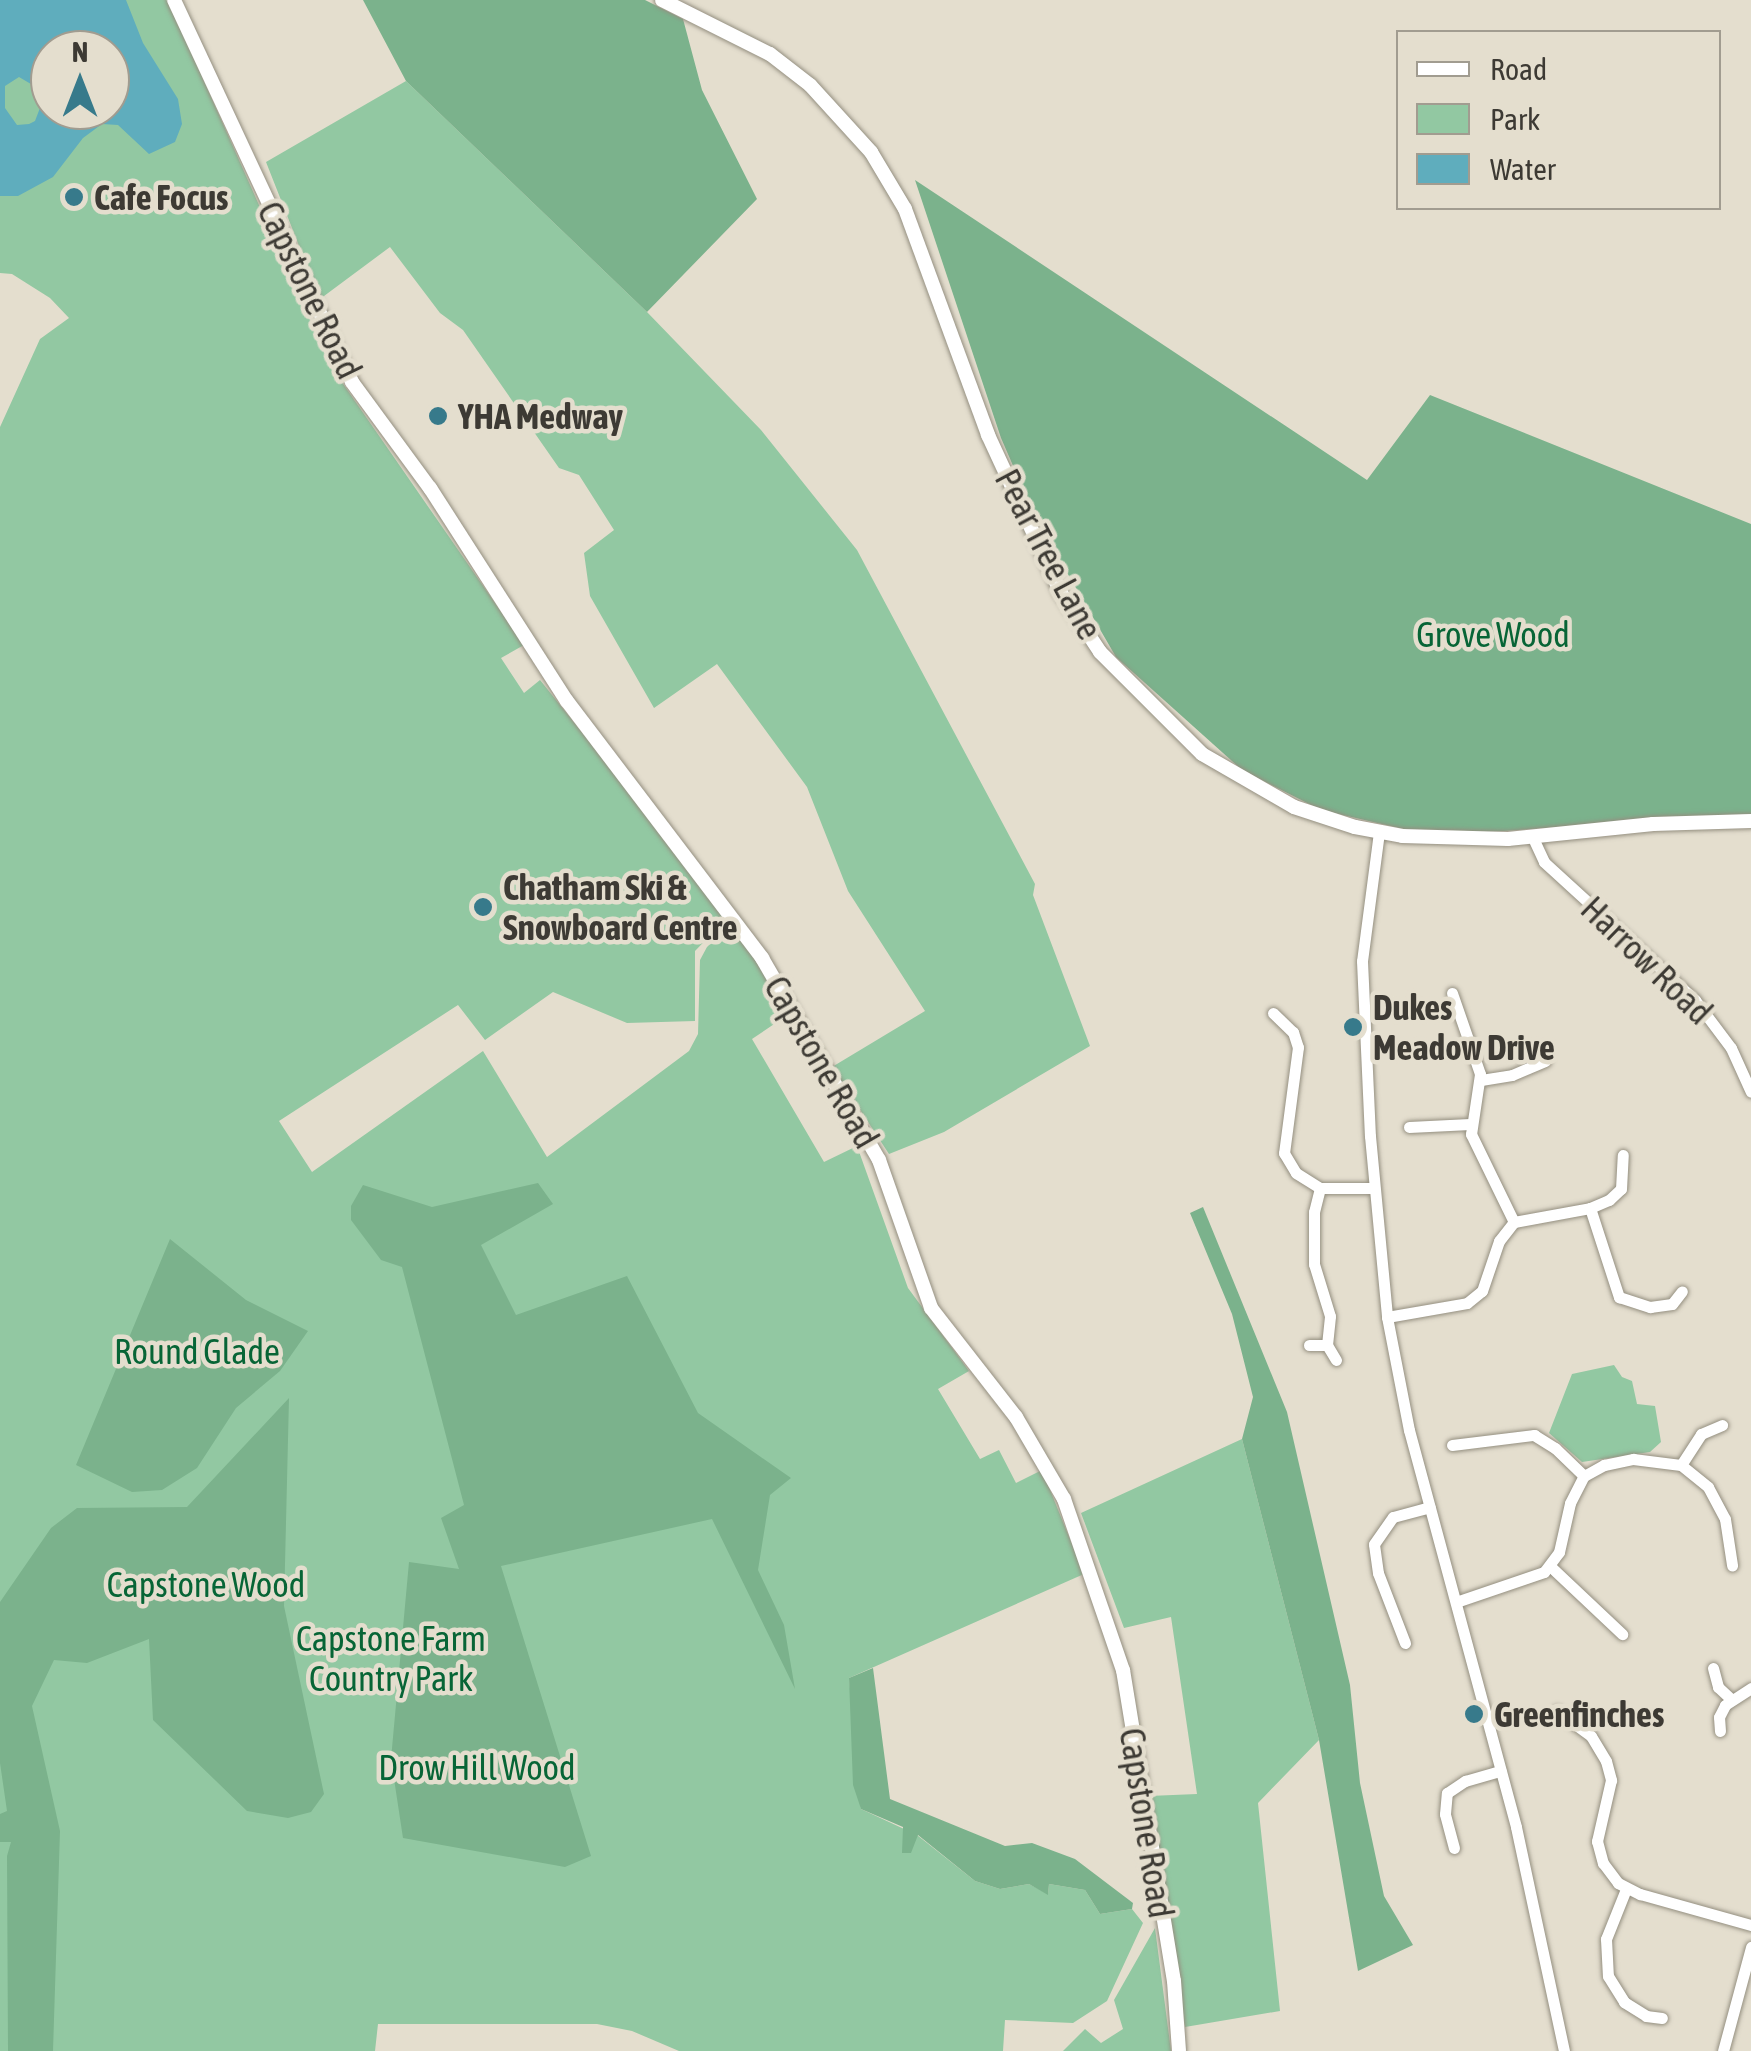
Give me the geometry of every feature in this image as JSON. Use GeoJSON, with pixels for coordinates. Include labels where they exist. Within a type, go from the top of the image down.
{"type":"FeatureCollection","features":[{"type":"Feature","properties":{"kind":"street","name":"Capstone Road"},"geometry":{"type":"LineString","coordinates":[[174,0],[352,382],[430,488],[567,701],[762,958],[880,1160],[930,1308],[1016,1418],[1064,1499],[1123,1670],[1174,1981],[1178,2051]]}},
{"type":"Feature","properties":{"kind":"street","name":"Pear Tree Lane"},"geometry":{"type":"LineString","coordinates":[[662,0],[783,64],[842,117],[871,152],[904,209],[931,272],[988,435],[1061,593],[1100,652],[1158,715],[1228,771],[1294,807],[1379,832],[1452,840],[1534,838],[1653,824],[1751,821]]}},
{"type":"Feature","properties":{"kind":"street"},"geometry":{"type":"LineString","coordinates":[[1379,832],[1362,960],[1374,1188],[1388,1318],[1407,1420],[1501,1771],[1564,2051]]}},
{"type":"Feature","properties":{"kind":"street","name":"Harrow Road"},"geometry":{"type":"LineString","coordinates":[[1534,838],[1544,862],[1696,1000],[1731,1048],[1751,1092]]}},
{"type":"Feature","properties":{"kind":"street"},"geometry":{"type":"LineString","coordinates":[[1452,993],[1480,1080],[1470,1124],[1478,1154],[1514,1222]]}},
{"type":"Feature","properties":{"kind":"street"},"geometry":{"type":"LineString","coordinates":[[1273,1014],[1293,1032],[1298,1047],[1284,1153],[1296,1173],[1320,1188],[1374,1188]]}},
{"type":"Feature","properties":{"kind":"street"},"geometry":{"type":"LineString","coordinates":[[1480,1080],[1522,1072],[1545,1061]]}},
{"type":"Feature","properties":{"kind":"street"},"geometry":{"type":"LineString","coordinates":[[1409,1127],[1470,1124]]}},
{"type":"Feature","properties":{"kind":"street"},"geometry":{"type":"LineString","coordinates":[[1388,1318],[1446,1310],[1476,1298],[1486,1282],[1498,1241],[1514,1222],[1590,1208],[1609,1200],[1621,1189],[1622,1154]]}},
{"type":"Feature","properties":{"kind":"street"},"geometry":{"type":"LineString","coordinates":[[1320,1188],[1312,1244],[1330,1316],[1326,1345],[1336,1360]]}},
{"type":"Feature","properties":{"kind":"street"},"geometry":{"type":"LineString","coordinates":[[1590,1208],[1619,1297],[1650,1307],[1672,1304],[1682,1290]]}},
{"type":"Feature","properties":{"kind":"street"},"geometry":{"type":"LineString","coordinates":[[1309,1346],[1326,1345]]}},
{"type":"Feature","properties":{"kind":"street"},"geometry":{"type":"LineString","coordinates":[[1680,1465],[1694,1442],[1722,1425]]}},
{"type":"Feature","properties":{"kind":"street"},"geometry":{"type":"LineString","coordinates":[[1452,1445],[1534,1434],[1584,1476]]}},
{"type":"Feature","properties":{"kind":"street"},"geometry":{"type":"LineString","coordinates":[[1456,1602],[1534,1578],[1551,1566],[1584,1476],[1604,1465],[1632,1459],[1680,1465],[1708,1487],[1721,1508],[1732,1564]]}},
{"type":"Feature","properties":{"kind":"street"},"geometry":{"type":"LineString","coordinates":[[1405,1643],[1378,1573],[1374,1544],[1393,1517],[1430,1507]]}},
{"type":"Feature","properties":{"kind":"street"},"geometry":{"type":"LineString","coordinates":[[1551,1566],[1622,1634]]}},
{"type":"Feature","properties":{"kind":"street"},"geometry":{"type":"LineString","coordinates":[[1713,1668],[1718,1688],[1731,1699]]}},
{"type":"Feature","properties":{"kind":"street"},"geometry":{"type":"LineString","coordinates":[[1720,1731],[1718,1717],[1731,1699],[1751,1688]]}},
{"type":"Feature","properties":{"kind":"street"},"geometry":{"type":"LineString","coordinates":[[1557,1711],[1591,1736],[1606,1761],[1611,1780],[1597,1841],[1603,1863],[1626,1889],[1751,1926]]}},
{"type":"Feature","properties":{"kind":"street"},"geometry":{"type":"LineString","coordinates":[[1454,1848],[1445,1814],[1447,1794],[1465,1781],[1501,1771]]}},
{"type":"Feature","properties":{"kind":"street"},"geometry":{"type":"LineString","coordinates":[[1626,1889],[1606,1939],[1608,1976],[1624,2002],[1646,2016],[1662,2018]]}},
{"type":"Feature","properties":{"kind":"street"},"geometry":{"type":"LineString","coordinates":[[1722,2051],[1751,1947]]}},
{"type":"Feature","properties":{"kind":"green space"},"geometry":{"type":"Polygon","coordinates":[[[0,0],[168,0],[330,365],[524,645],[501,658],[524,693],[540,680],[729,916],[695,951],[695,1021],[627,1023],[553,992],[485,1040],[458,1005],[279,1121],[312,1172],[483,1051],[547,1157],[689,1051],[698,1034],[700,960],[707,947],[733,922],[789,1014],[752,1039],[824,1162],[857,1146],[908,1288],[969,1371],[938,1389],[980,1459],[999,1450],[1016,1483],[1042,1470],[1084,1574],[849,1678],[861,1809],[917,1835],[975,1881],[1000,1889],[1029,1884],[1048,1894],[1049,1884],[1085,1890],[1100,1914],[1132,1909],[1143,1923],[1107,2001],[1073,2023],[1005,2020],[1003,2051],[679,2051],[632,2031],[597,2024],[378,2024],[375,2051],[0,2051],[0,427],[40,339],[69,318],[50,298],[12,274],[0,273],[0,0]]]}},
{"type":"Feature","properties":{"kind":"green space"},"geometry":{"type":"Polygon","coordinates":[[[363,0],[645,0],[683,19],[702,90],[757,199],[647,312],[406,81],[363,0]]]}},
{"type":"Feature","properties":{"kind":"green space"},"geometry":{"type":"Polygon","coordinates":[[[406,81],[647,312],[761,430],[857,550],[1035,884],[1033,895],[1090,1046],[944,1132],[889,1154],[832,1067],[925,1011],[848,891],[807,787],[717,664],[654,708],[590,596],[584,553],[614,530],[579,475],[559,468],[463,330],[440,313],[390,247],[320,299],[266,162],[406,81]]]}},
{"type":"Feature","properties":{"kind":"green space","name":"Grove Wood"},"geometry":{"type":"Polygon","coordinates":[[[915,180],[1367,480],[1430,395],[1751,524],[1751,814],[1473,833],[1408,830],[1321,810],[1242,770],[1116,657],[1036,519],[1001,438],[915,180]]]}},
{"type":"Feature","properties":{"kind":"green space","name":"Drow Hill Wood"},"geometry":{"type":"Polygon","coordinates":[[[538,1183],[553,1204],[481,1245],[516,1315],[627,1276],[698,1413],[791,1478],[770,1495],[758,1570],[784,1625],[795,1689],[712,1519],[501,1566],[591,1856],[565,1867],[403,1838],[391,1759],[409,1562],[459,1569],[441,1518],[464,1505],[402,1267],[381,1260],[351,1220],[351,1206],[363,1185],[432,1207],[538,1183]]]}},
{"type":"Feature","properties":{"kind":"green space"},"geometry":{"type":"Polygon","coordinates":[[[1203,1207],[1287,1412],[1350,1685],[1360,1783],[1384,1896],[1413,1945],[1358,1971],[1319,1740],[1242,1439],[1253,1397],[1232,1314],[1190,1213],[1203,1207]]]}},
{"type":"Feature","properties":{"kind":"green space","name":"Round Glade"},"geometry":{"type":"Polygon","coordinates":[[[170,1239],[246,1300],[308,1331],[280,1371],[236,1408],[197,1468],[162,1490],[132,1492],[76,1465],[170,1239]]]}},
{"type":"Feature","properties":{"kind":"green space"},"geometry":{"type":"Polygon","coordinates":[[[1614,1365],[1622,1377],[1632,1381],[1637,1404],[1655,1406],[1661,1442],[1650,1452],[1582,1462],[1549,1433],[1572,1374],[1614,1365]]]}},
{"type":"Feature","properties":{"kind":"green space","name":"Capstone Wood"},"geometry":{"type":"Polygon","coordinates":[[[289,1398],[284,1606],[324,1794],[311,1812],[288,1818],[247,1811],[153,1720],[149,1639],[87,1663],[54,1660],[32,1706],[60,1831],[53,2051],[8,2051],[7,1856],[11,1842],[0,1842],[0,1814],[7,1811],[0,1763],[0,1602],[51,1528],[77,1508],[187,1507],[289,1398]]]}},
{"type":"Feature","properties":{"kind":"green space"},"geometry":{"type":"Polygon","coordinates":[[[1242,1439],[1319,1740],[1258,1803],[1280,2011],[1185,2027],[1149,1796],[1197,1794],[1171,1617],[1124,1628],[1081,1513],[1242,1439]]]}},
{"type":"Feature","properties":{"kind":"green space"},"geometry":{"type":"Polygon","coordinates":[[[873,1668],[890,1799],[1005,1846],[1032,1843],[1075,1859],[1133,1903],[1132,1909],[1100,1914],[1085,1890],[1049,1884],[1048,1895],[1029,1884],[1000,1889],[975,1881],[918,1835],[911,1853],[902,1853],[903,1827],[861,1809],[853,1785],[849,1678],[873,1668]]]}},
{"type":"Feature","properties":{"kind":"green space"},"geometry":{"type":"Polygon","coordinates":[[[1155,1928],[1171,2051],[1063,2051],[1085,2029],[1101,2043],[1123,2029],[1114,2000],[1155,1928]]]}},
{"type":"Feature","properties":{"kind":"water"},"geometry":{"type":"Polygon","coordinates":[[[0,0],[126,0],[143,43],[178,99],[182,124],[175,142],[149,154],[123,130],[130,130],[130,30],[30,30],[30,83],[19,77],[5,86],[5,108],[17,125],[30,124],[30,130],[94,130],[53,177],[18,196],[0,196],[0,0]]]}},
{"type":"Feature","properties":{"kind":"place","name":"Cafe Focus"},"geometry":{"type":"Point","coordinates":[74,197]}},
{"type":"Feature","properties":{"kind":"place","name":"YHA Medway"},"geometry":{"type":"Point","coordinates":[438,416]}},
{"type":"Feature","properties":{"kind":"place","name":"Chatham Ski & Snowboard Centre"},"geometry":{"type":"Point","coordinates":[483,907]}},
{"type":"Feature","properties":{"kind":"place","name":"Dukes Meadow Drive"},"geometry":{"type":"Point","coordinates":[1353,1027]}},
{"type":"Feature","properties":{"kind":"place","name":"Greenfinches"},"geometry":{"type":"Point","coordinates":[1474,1714]}},
{"type":"Feature","properties":{"kind":"park label","name":"Capstone Farm Country Park"},"geometry":{"type":"Point","coordinates":[391,1658]}}]}
